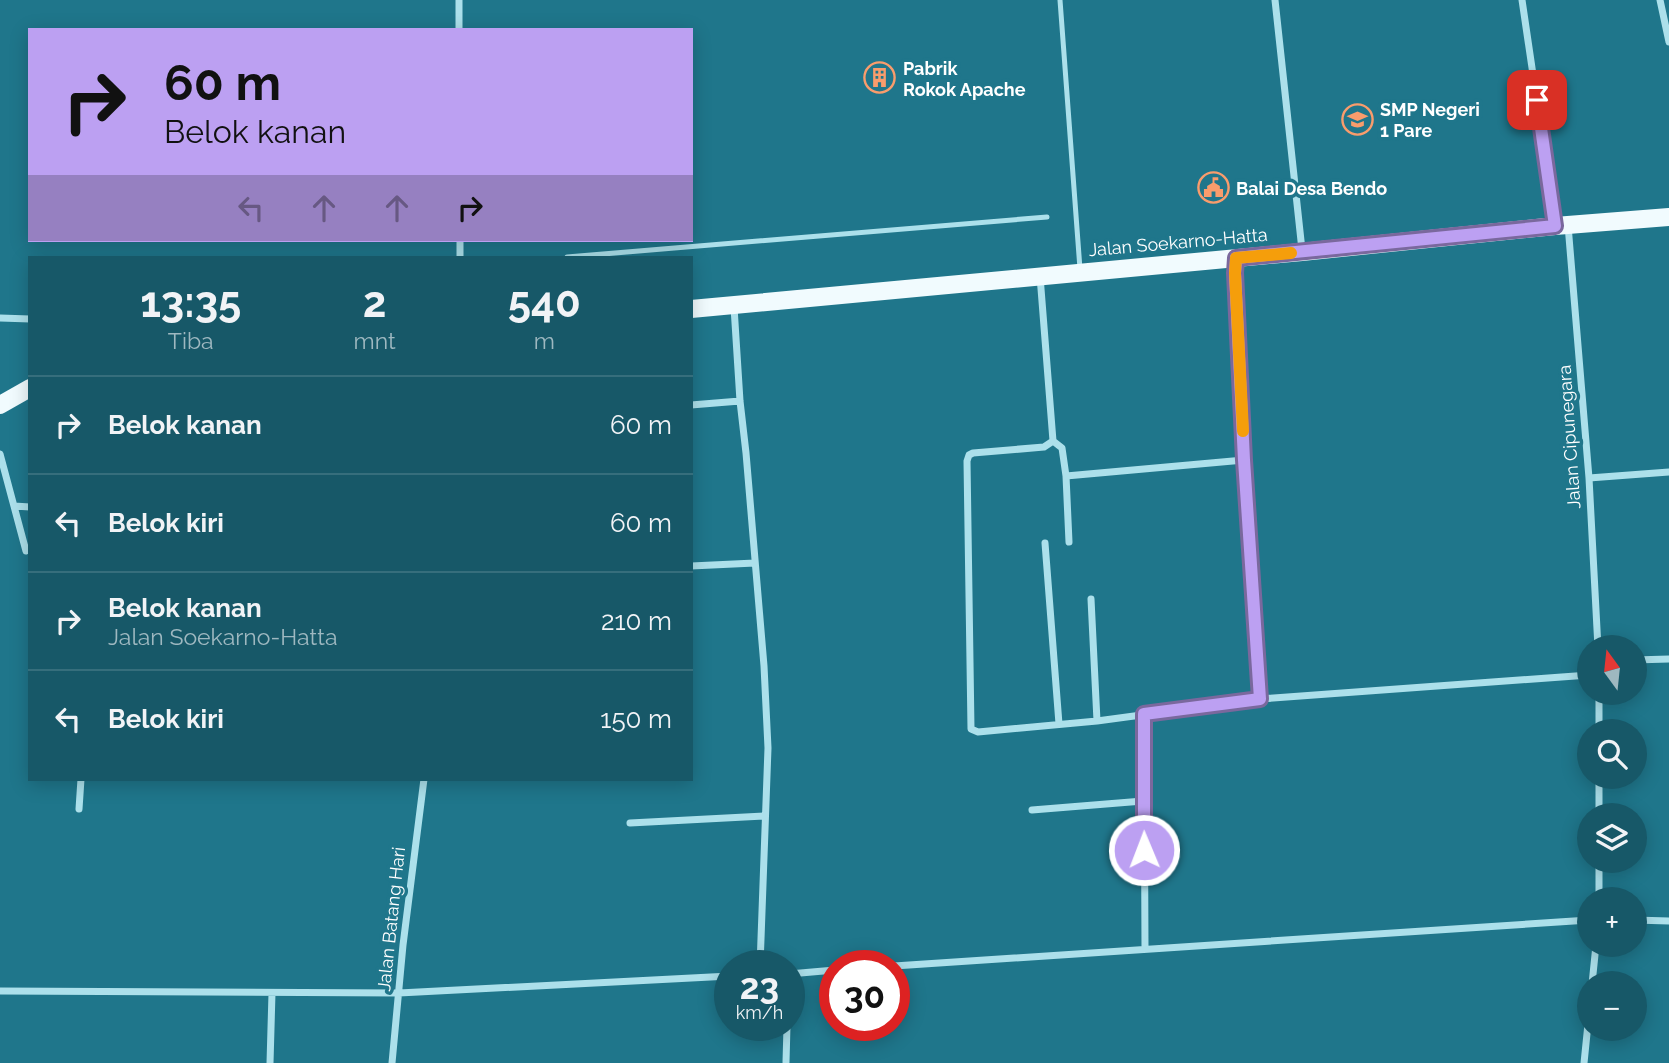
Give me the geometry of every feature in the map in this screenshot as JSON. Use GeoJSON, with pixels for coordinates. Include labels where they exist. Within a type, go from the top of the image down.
{"type":"FeatureCollection","features":[{"type":"Feature","properties":{"kind":"main road","name":"Jalan Soekarno-Hatta"},"geometry":{"type":"LineString","coordinates":[[693,309],[1561,225],[1669,217]]}},
{"type":"Feature","properties":{"kind":"main road"},"geometry":{"type":"LineString","coordinates":[[0,405],[28,389]]}},
{"type":"Feature","properties":{"kind":"street"},"geometry":{"type":"LineString","coordinates":[[459,0],[459,28]]}},
{"type":"Feature","properties":{"kind":"street"},"geometry":{"type":"LineString","coordinates":[[1275,0],[1302,252]]}},
{"type":"Feature","properties":{"kind":"street","name":"Jalan Cipunegara"},"geometry":{"type":"LineString","coordinates":[[1522,0],[1561,225],[1589,478],[1597,635]]}},
{"type":"Feature","properties":{"kind":"street"},"geometry":{"type":"LineString","coordinates":[[1660,0],[1669,42]]}},
{"type":"Feature","properties":{"kind":"street"},"geometry":{"type":"LineString","coordinates":[[1236,258],[1244,460],[1260,699]]}},
{"type":"Feature","properties":{"kind":"street"},"geometry":{"type":"LineString","coordinates":[[1040,276],[1054,441],[1062,448],[1066,477],[1069,542]]}},
{"type":"Feature","properties":{"kind":"street"},"geometry":{"type":"LineString","coordinates":[[734,306],[764,666],[768,748],[761,950]]}},
{"type":"Feature","properties":{"kind":"street"},"geometry":{"type":"LineString","coordinates":[[0,318],[28,319]]}},
{"type":"Feature","properties":{"kind":"street"},"geometry":{"type":"LineString","coordinates":[[693,405],[740,401]]}},
{"type":"Feature","properties":{"kind":"street"},"geometry":{"type":"LineString","coordinates":[[1054,441],[1044,447],[973,453],[968,458],[971,729],[978,732],[1097,721],[1260,699],[1577,676]]}},
{"type":"Feature","properties":{"kind":"street"},"geometry":{"type":"LineString","coordinates":[[0,454],[26,551]]}},
{"type":"Feature","properties":{"kind":"street"},"geometry":{"type":"LineString","coordinates":[[1066,477],[1244,460]]}},
{"type":"Feature","properties":{"kind":"street"},"geometry":{"type":"LineString","coordinates":[[1589,478],[1669,472]]}},
{"type":"Feature","properties":{"kind":"street"},"geometry":{"type":"LineString","coordinates":[[14,506],[28,507]]}},
{"type":"Feature","properties":{"kind":"street"},"geometry":{"type":"LineString","coordinates":[[1045,543],[1059,724]]}},
{"type":"Feature","properties":{"kind":"street"},"geometry":{"type":"LineString","coordinates":[[693,566],[755,563]]}},
{"type":"Feature","properties":{"kind":"street"},"geometry":{"type":"LineString","coordinates":[[1091,599],[1097,721]]}},
{"type":"Feature","properties":{"kind":"street"},"geometry":{"type":"LineString","coordinates":[[1647,660],[1669,659]]}},
{"type":"Feature","properties":{"kind":"street"},"geometry":{"type":"LineString","coordinates":[[1144,714],[1145,949]]}},
{"type":"Feature","properties":{"kind":"street"},"geometry":{"type":"LineString","coordinates":[[79,809],[81,781]]}},
{"type":"Feature","properties":{"kind":"street","name":"Jalan Batang Hari"},"geometry":{"type":"LineString","coordinates":[[392,1063],[402,945],[424,781]]}},
{"type":"Feature","properties":{"kind":"street"},"geometry":{"type":"LineString","coordinates":[[1032,810],[1143,801]]}},
{"type":"Feature","properties":{"kind":"street"},"geometry":{"type":"LineString","coordinates":[[630,823],[765,816]]}},
{"type":"Feature","properties":{"kind":"street"},"geometry":{"type":"LineString","coordinates":[[1647,920],[1669,921]]}},
{"type":"Feature","properties":{"kind":"street"},"geometry":{"type":"LineString","coordinates":[[910,965],[1577,921]]}},
{"type":"Feature","properties":{"kind":"street"},"geometry":{"type":"LineString","coordinates":[[0,991],[399,993],[714,977]]}},
{"type":"Feature","properties":{"kind":"street"},"geometry":{"type":"LineString","coordinates":[[270,1063],[272,993]]}},
{"type":"Feature","properties":{"kind":"street"},"geometry":{"type":"LineString","coordinates":[[786,1062],[787,1041]]}},
{"type":"Feature","properties":{"kind":"street"},"geometry":{"type":"LineString","coordinates":[[1584,1063],[1586,1041]]}},
{"type":"Feature","properties":{"kind":"lane"},"geometry":{"type":"LineString","coordinates":[[1060,0],[1080,272]]}},
{"type":"Feature","properties":{"kind":"lane"},"geometry":{"type":"LineString","coordinates":[[579,256],[1047,217]]}},
{"type":"Feature","properties":{"kind":"slow traffic"},"geometry":{"type":"LineString","coordinates":[[1243,431],[1236,258],[1291,253]]}},
{"type":"Feature","properties":{"kind":"place","name":"Pabrik Rokok Apache"},"geometry":{"type":"Point","coordinates":[880,78]}},
{"type":"Feature","properties":{"kind":"place","name":"SMP Negeri 1 Pare"},"geometry":{"type":"Point","coordinates":[1357,119]}},
{"type":"Feature","properties":{"kind":"place","name":"Balai Desa Bendo"},"geometry":{"type":"Point","coordinates":[1213,188]}},
{"type":"Feature","properties":{"kind":"route"},"geometry":{"type":"LineString","coordinates":[[1144,850],[1144,714],[1260,699],[1244,460],[1236,258],[1555,226],[1537,100]]}}]}
